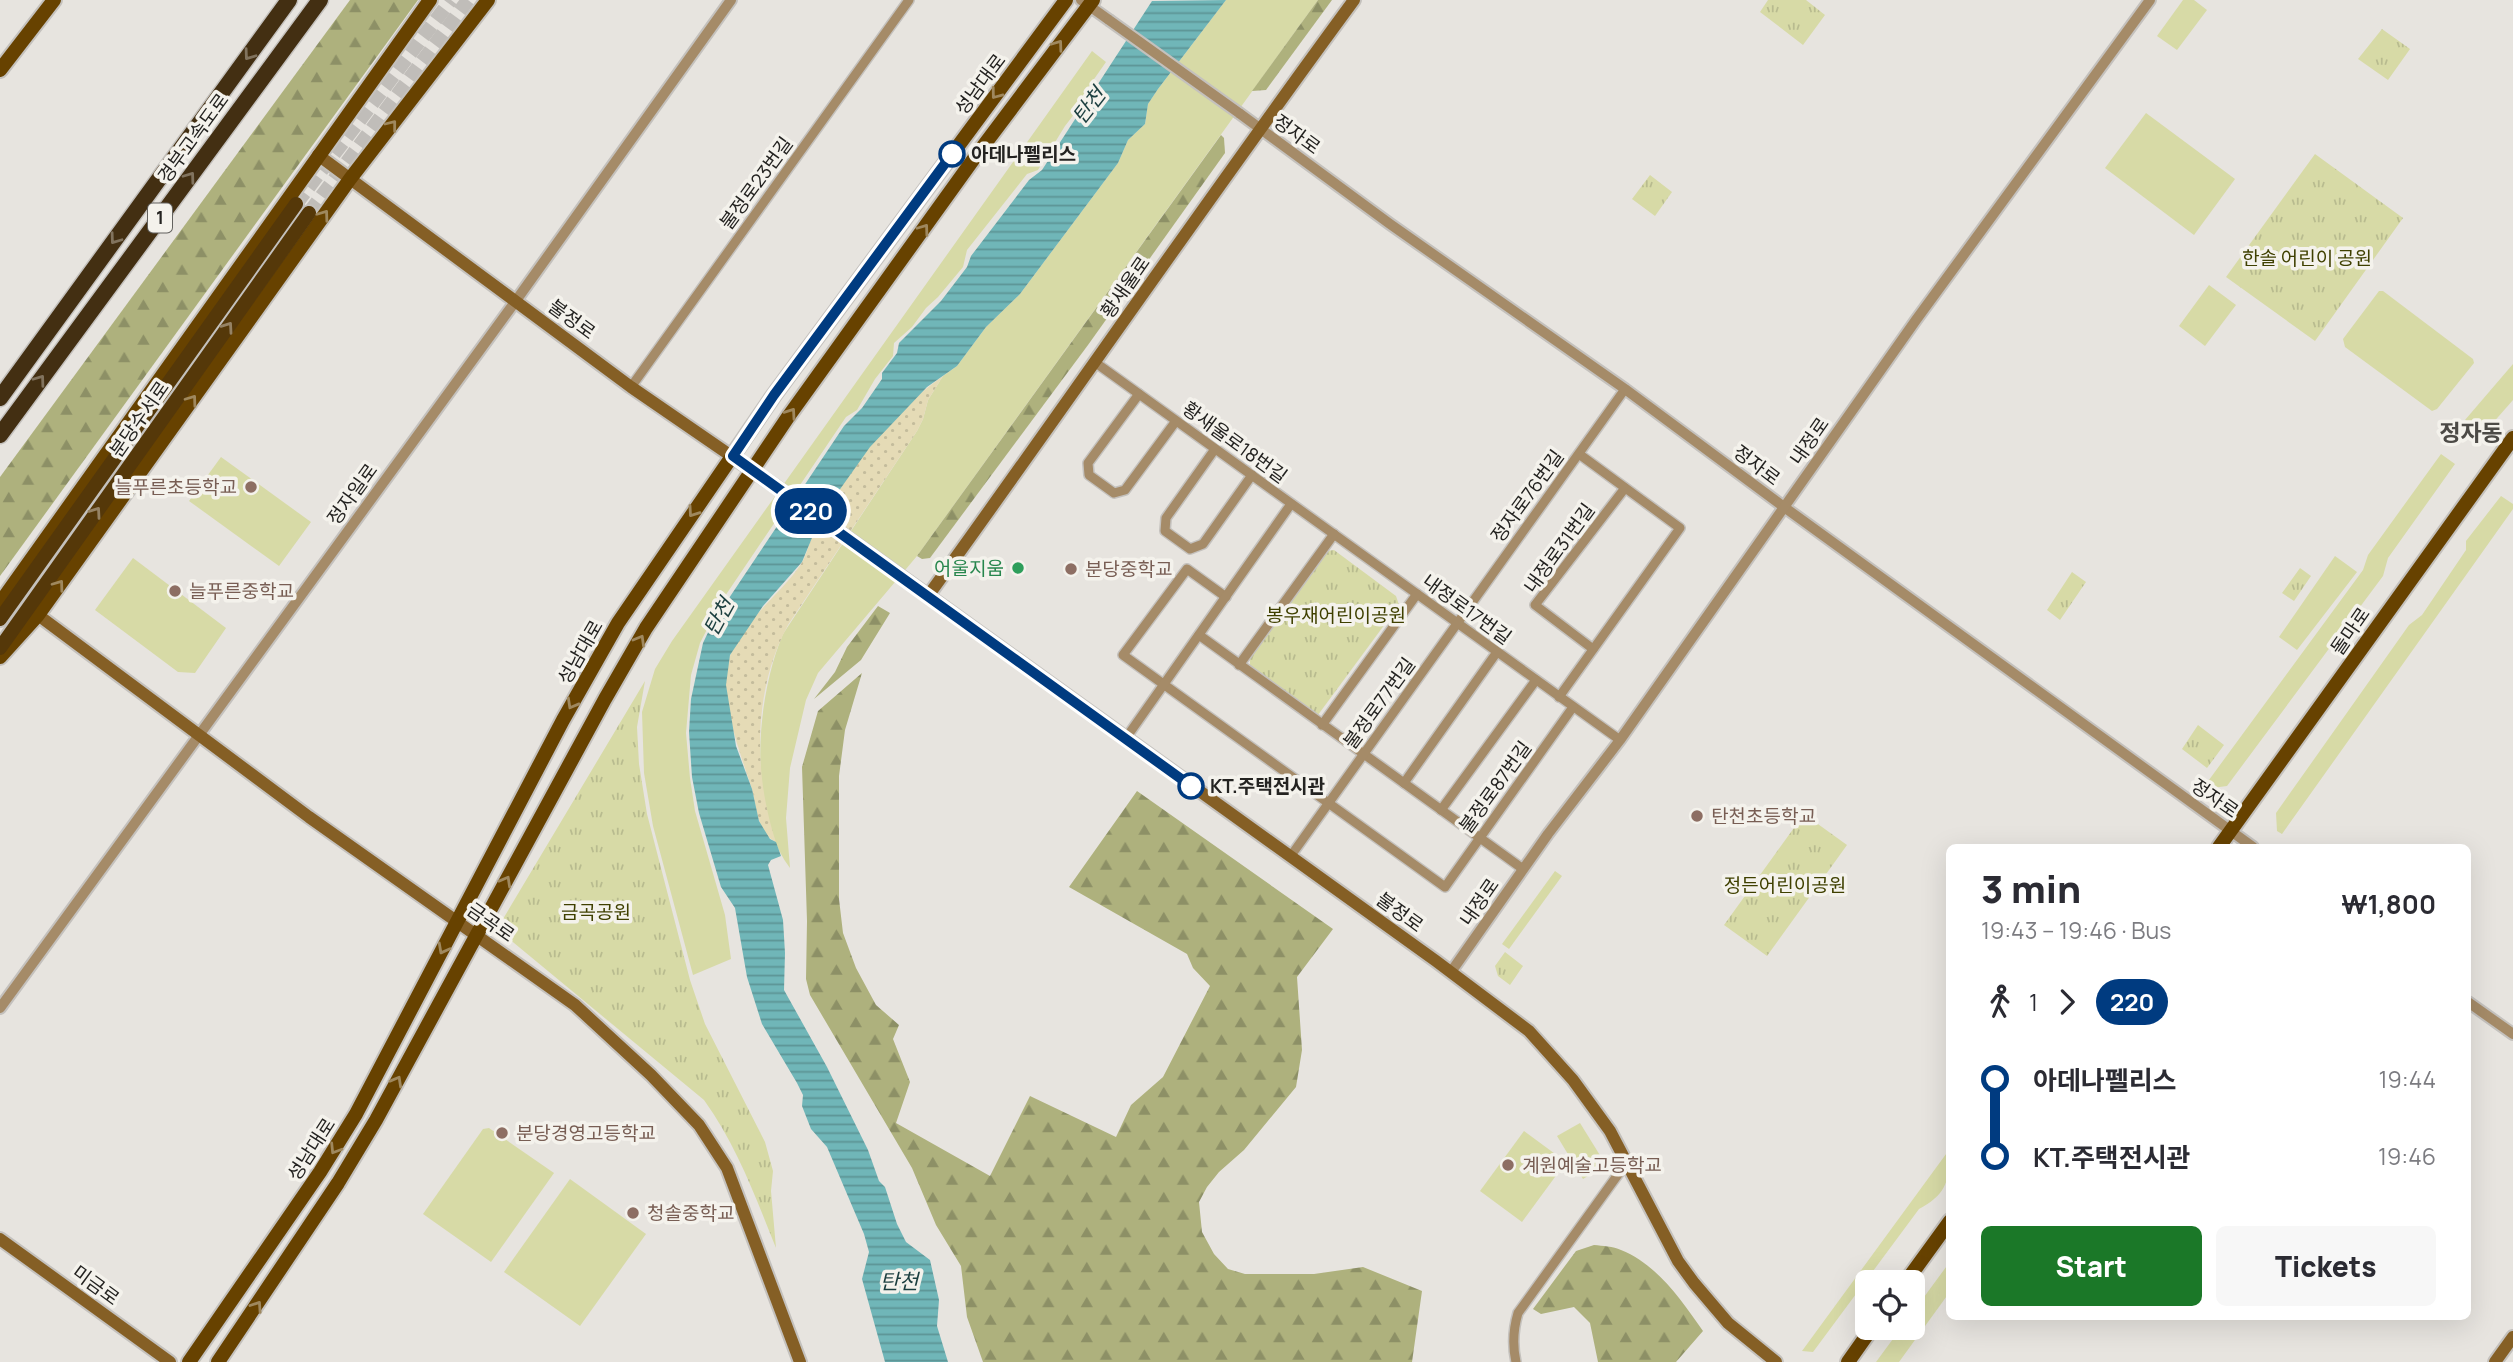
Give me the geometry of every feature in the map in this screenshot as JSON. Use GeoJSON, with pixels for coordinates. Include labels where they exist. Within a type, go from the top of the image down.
{"type":"FeatureCollection","features":[{"type":"Feature","properties":{"kind":"highway","name":"경부고속도로"},"geometry":{"type":"LineString","coordinates":[[0,398],[289,0]]}},
{"type":"Feature","properties":{"kind":"highway","name":"경부고속도로"},"geometry":{"type":"LineString","coordinates":[[0,435],[320,0]]}},
{"type":"Feature","properties":{"kind":"highway","name":"분당수서로"},"geometry":{"type":"LineString","coordinates":[[0,619],[296,204]]}},
{"type":"Feature","properties":{"kind":"highway","name":"분당수서로"},"geometry":{"type":"LineString","coordinates":[[0,648],[309,213]]}},
{"type":"Feature","properties":{"kind":"main road"},"geometry":{"type":"LineString","coordinates":[[0,70],[54,0]]}},
{"type":"Feature","properties":{"kind":"main road"},"geometry":{"type":"LineString","coordinates":[[0,603],[430,0]]}},
{"type":"Feature","properties":{"kind":"main road"},"geometry":{"type":"LineString","coordinates":[[0,657],[38,615],[350,179],[488,0]]}},
{"type":"Feature","properties":{"kind":"main road","name":"성남대로"},"geometry":{"type":"LineString","coordinates":[[189,1362],[320,1172],[356,1114],[563,720],[618,623],[774,395],[1066,0]]}},
{"type":"Feature","properties":{"kind":"main road","name":"황새울로"},"geometry":{"type":"LineString","coordinates":[[928,596],[1354,0]]}},
{"type":"Feature","properties":{"kind":"main road","name":"성남대로"},"geometry":{"type":"LineString","coordinates":[[218,1362],[338,1183],[383,1107],[646,628],[788,418],[1088,2]]}},
{"type":"Feature","properties":{"kind":"main road","name":"불정로"},"geometry":{"type":"LineString","coordinates":[[318,155],[631,387],[909,582],[1529,1031],[1548,1050],[1595,1110],[1627,1162],[1678,1261],[1694,1283],[1728,1323],[1776,1362]]}},
{"type":"Feature","properties":{"kind":"main road","name":"돌마로"},"geometry":{"type":"LineString","coordinates":[[2221,844],[2513,438]]}},
{"type":"Feature","properties":{"kind":"main road","name":"금곡로"},"geometry":{"type":"LineString","coordinates":[[38,615],[309,817],[575,1005],[651,1075],[699,1125],[727,1168],[800,1362]]}},
{"type":"Feature","properties":{"kind":"main road"},"geometry":{"type":"LineString","coordinates":[[1914,1270],[1946,1227]]}},
{"type":"Feature","properties":{"kind":"main road","name":"미금로"},"geometry":{"type":"LineString","coordinates":[[0,1239],[170,1362]]}},
{"type":"Feature","properties":{"kind":"main road"},"geometry":{"type":"LineString","coordinates":[[2495,1362],[2513,1337]]}},
{"type":"Feature","properties":{"kind":"main road"},"geometry":{"type":"LineString","coordinates":[[1848,1362],[1864,1340]]}},
{"type":"Feature","properties":{"kind":"street","name":"정자일로"},"geometry":{"type":"LineString","coordinates":[[0,1008],[515,302],[731,0]]}},
{"type":"Feature","properties":{"kind":"street","name":"불정로23번길"},"geometry":{"type":"LineString","coordinates":[[631,387],[909,0]]}},
{"type":"Feature","properties":{"kind":"street","name":"내정로"},"geometry":{"type":"LineString","coordinates":[[1451,972],[1523,869],[1620,740],[1916,320],[2150,0]]}},
{"type":"Feature","properties":{"kind":"street","name":"정자로"},"geometry":{"type":"LineString","coordinates":[[1088,2],[1390,224],[1625,388],[1784,507],[2249,844]]}},
{"type":"Feature","properties":{"kind":"street","name":"황새울로18번길"},"geometry":{"type":"LineString","coordinates":[[1096,363],[1354,549]]}},
{"type":"Feature","properties":{"kind":"street","name":"정자로76번길"},"geometry":{"type":"LineString","coordinates":[[1457,623],[1625,388]]}},
{"type":"Feature","properties":{"kind":"street"},"geometry":{"type":"LineString","coordinates":[[1139,394],[1088,463],[1089,475],[1105,487],[1114,493],[1125,491],[1176,421]]}},
{"type":"Feature","properties":{"kind":"street"},"geometry":{"type":"LineString","coordinates":[[1215,449],[1166,518],[1165,531],[1191,549],[1203,544],[1252,475]]}},
{"type":"Feature","properties":{"kind":"street"},"geometry":{"type":"LineString","coordinates":[[1559,696],[1680,528],[1579,454]]}},
{"type":"Feature","properties":{"kind":"street","name":"내정로31번길"},"geometry":{"type":"LineString","coordinates":[[1593,649],[1535,605],[1625,488]]}},
{"type":"Feature","properties":{"kind":"street"},"geometry":{"type":"LineString","coordinates":[[1126,738],[1291,504]]}},
{"type":"Feature","properties":{"kind":"street"},"geometry":{"type":"LineString","coordinates":[[1239,664],[1334,534]]}},
{"type":"Feature","properties":{"kind":"street","name":"내정로17번길"},"geometry":{"type":"LineString","coordinates":[[1354,549],[1620,740]]}},
{"type":"Feature","properties":{"kind":"street"},"geometry":{"type":"LineString","coordinates":[[1226,597],[1187,569],[1123,655],[1328,804]]}},
{"type":"Feature","properties":{"kind":"street"},"geometry":{"type":"LineString","coordinates":[[1322,725],[1417,594]]}},
{"type":"Feature","properties":{"kind":"street","name":"불정로77번길"},"geometry":{"type":"LineString","coordinates":[[1290,857],[1457,623]]}},
{"type":"Feature","properties":{"kind":"street"},"geometry":{"type":"LineString","coordinates":[[1199,635],[1523,869]]}},
{"type":"Feature","properties":{"kind":"street"},"geometry":{"type":"LineString","coordinates":[[1404,783],[1497,652]]}},
{"type":"Feature","properties":{"kind":"street"},"geometry":{"type":"LineString","coordinates":[[1441,810],[1536,680]]}},
{"type":"Feature","properties":{"kind":"street","name":"불정로87번길"},"geometry":{"type":"LineString","coordinates":[[1328,804],[1445,887],[1573,706]]}},
{"type":"Feature","properties":{"kind":"street"},"geometry":{"type":"LineString","coordinates":[[2471,1004],[2513,1034]]}},
{"type":"Feature","properties":{"kind":"street"},"geometry":{"type":"LineString","coordinates":[[1516,1362],[1513,1346],[1518,1313],[1627,1162]]}},
{"type":"Feature","properties":{"kind":"green space"},"geometry":{"type":"Polygon","coordinates":[[[350,0],[418,0],[0,576],[0,477],[350,0]]]}},
{"type":"Feature","properties":{"kind":"green space"},"geometry":{"type":"Polygon","coordinates":[[[1226,0],[1318,0],[917,556],[818,673],[806,700],[790,768],[786,818],[790,868],[776,844],[767,816],[760,753],[767,689],[783,634],[917,431],[928,400],[943,376],[957,366],[986,327],[1020,294],[1118,163],[1128,140],[1145,124],[1148,104],[1226,0]]]}},
{"type":"Feature","properties":{"kind":"green space"},"geometry":{"type":"Polygon","coordinates":[[[1318,0],[1332,0],[1266,90],[1252,91],[1318,0]]]}},
{"type":"Feature","properties":{"kind":"green space"},"geometry":{"type":"Polygon","coordinates":[[[1768,0],[1806,0],[1825,15],[1803,45],[1760,12],[1768,0]]]}},
{"type":"Feature","properties":{"kind":"green space"},"geometry":{"type":"Polygon","coordinates":[[[2183,0],[2194,0],[2207,10],[2177,50],[2157,36],[2183,0]]]}},
{"type":"Feature","properties":{"kind":"green space"},"geometry":{"type":"Polygon","coordinates":[[[2382,29],[2410,49],[2388,80],[2358,59],[2382,29]]]}},
{"type":"Feature","properties":{"kind":"green space"},"geometry":{"type":"Polygon","coordinates":[[[1092,51],[1106,62],[1085,92],[1082,104],[1038,170],[1027,174],[967,250],[963,267],[912,327],[894,343],[893,356],[875,379],[857,410],[846,417],[721,602],[700,643],[691,675],[686,733],[690,778],[695,811],[725,915],[731,959],[693,975],[653,826],[644,773],[642,712],[655,669],[672,641],[1092,51]]]}},
{"type":"Feature","properties":{"kind":"green space"},"geometry":{"type":"Polygon","coordinates":[[[2146,113],[2235,179],[2194,235],[2105,168],[2146,113]]]}},
{"type":"Feature","properties":{"kind":"green space"},"geometry":{"type":"Polygon","coordinates":[[[1221,135],[1224,138],[1225,153],[1088,345],[930,558],[922,559],[917,556],[1221,135]]]}},
{"type":"Feature","properties":{"kind":"green space","name":"한솔 어린이 공원"},"geometry":{"type":"Polygon","coordinates":[[[2315,154],[2403,218],[2315,341],[2226,277],[2315,154]]]}},
{"type":"Feature","properties":{"kind":"green space"},"geometry":{"type":"Polygon","coordinates":[[[1650,175],[1672,192],[1655,216],[1632,199],[1650,175]]]}},
{"type":"Feature","properties":{"kind":"green space"},"geometry":{"type":"Polygon","coordinates":[[[2209,285],[2236,305],[2205,346],[2179,326],[2209,285]]]}},
{"type":"Feature","properties":{"kind":"green space"},"geometry":{"type":"Polygon","coordinates":[[[2379,291],[2383,291],[2473,359],[2474,363],[2437,409],[2432,411],[2345,347],[2343,339],[2379,291]]]}},
{"type":"Feature","properties":{"kind":"green space"},"geometry":{"type":"Polygon","coordinates":[[[2513,364],[2513,400],[2484,433],[2465,420],[2513,364]]]}},
{"type":"Feature","properties":{"kind":"green space"},"geometry":{"type":"Polygon","coordinates":[[[2441,454],[2455,464],[2388,558],[2383,576],[2227,786],[2212,788],[2206,784],[2363,570],[2368,555],[2441,454]]]}},
{"type":"Feature","properties":{"kind":"green space"},"geometry":{"type":"Polygon","coordinates":[[[221,457],[311,522],[279,566],[189,501],[221,457]]]}},
{"type":"Feature","properties":{"kind":"green space"},"geometry":{"type":"Polygon","coordinates":[[[2501,496],[2513,504],[2513,509],[2282,834],[2277,831],[2276,813],[2409,625],[2422,615],[2466,550],[2466,541],[2501,496]]]}},
{"type":"Feature","properties":{"kind":"green space","name":"봉우재어린이공원"},"geometry":{"type":"Polygon","coordinates":[[[1334,550],[1396,596],[1399,605],[1315,719],[1250,666],[1250,658],[1327,551],[1334,550]]]}},
{"type":"Feature","properties":{"kind":"green space"},"geometry":{"type":"Polygon","coordinates":[[[2335,556],[2357,572],[2297,650],[2279,637],[2335,556]]]}},
{"type":"Feature","properties":{"kind":"green space"},"geometry":{"type":"Polygon","coordinates":[[[133,558],[226,628],[195,673],[178,672],[95,610],[133,558]]]}},
{"type":"Feature","properties":{"kind":"green space"},"geometry":{"type":"Polygon","coordinates":[[[2300,568],[2311,576],[2294,601],[2282,593],[2300,568]]]}},
{"type":"Feature","properties":{"kind":"green space"},"geometry":{"type":"Polygon","coordinates":[[[2072,572],[2086,582],[2060,620],[2047,610],[2072,572]]]}},
{"type":"Feature","properties":{"kind":"green space"},"geometry":{"type":"Polygon","coordinates":[[[878,606],[890,613],[861,660],[814,699],[835,672],[847,647],[878,606]]]}},
{"type":"Feature","properties":{"kind":"green space"},"geometry":{"type":"Polygon","coordinates":[[[862,673],[845,730],[839,776],[839,899],[843,933],[856,968],[876,1005],[899,1025],[893,1039],[910,1082],[896,1123],[990,1176],[1030,1096],[1116,1137],[1131,1105],[1163,1077],[1210,986],[1193,968],[1187,954],[1069,887],[1137,791],[1333,929],[1297,977],[1302,1050],[1296,1087],[1244,1150],[1219,1172],[1207,1187],[1199,1202],[1202,1232],[1214,1254],[1228,1269],[1245,1274],[1314,1274],[1363,1267],[1422,1291],[1412,1362],[983,1362],[967,1317],[961,1266],[936,1225],[912,1168],[810,995],[806,979],[802,767],[818,711],[862,673]]]}},
{"type":"Feature","properties":{"kind":"green space","name":"금곡공원"},"geometry":{"type":"Polygon","coordinates":[[[645,681],[637,727],[639,764],[647,814],[690,980],[705,1024],[765,1142],[773,1171],[771,1191],[776,1248],[736,1153],[704,1100],[497,929],[645,681]]]}},
{"type":"Feature","properties":{"kind":"green space"},"geometry":{"type":"Polygon","coordinates":[[[2198,725],[2224,745],[2207,768],[2182,749],[2198,725]]]}},
{"type":"Feature","properties":{"kind":"green space","name":"정든어린이공원"},"geometry":{"type":"Polygon","coordinates":[[[1804,814],[1847,845],[1767,956],[1724,925],[1804,814]]]}},
{"type":"Feature","properties":{"kind":"green space"},"geometry":{"type":"Polygon","coordinates":[[[1555,871],[1562,876],[1509,949],[1502,944],[1555,871]]]}},
{"type":"Feature","properties":{"kind":"green space"},"geometry":{"type":"Polygon","coordinates":[[[1505,952],[1523,966],[1510,985],[1498,976],[1495,966],[1505,952]]]}},
{"type":"Feature","properties":{"kind":"green space"},"geometry":{"type":"Polygon","coordinates":[[[1580,1123],[1606,1165],[1583,1179],[1557,1136],[1580,1123]]]}},
{"type":"Feature","properties":{"kind":"green space"},"geometry":{"type":"Polygon","coordinates":[[[489,1128],[554,1173],[491,1262],[423,1214],[483,1129],[489,1128]]]}},
{"type":"Feature","properties":{"kind":"green space"},"geometry":{"type":"Polygon","coordinates":[[[1524,1131],[1566,1162],[1522,1222],[1480,1191],[1524,1131]]]}},
{"type":"Feature","properties":{"kind":"green space"},"geometry":{"type":"Polygon","coordinates":[[[1946,1154],[1945,1185],[1936,1198],[1919,1209],[1874,1270],[1861,1270],[1946,1154]]]}},
{"type":"Feature","properties":{"kind":"green space"},"geometry":{"type":"Polygon","coordinates":[[[570,1179],[646,1234],[580,1326],[504,1272],[570,1179]]]}},
{"type":"Feature","properties":{"kind":"green space"},"geometry":{"type":"Polygon","coordinates":[[[1594,1245],[1618,1249],[1646,1265],[1668,1284],[1703,1331],[1676,1362],[1598,1362],[1590,1323],[1574,1307],[1541,1314],[1533,1309],[1576,1251],[1594,1245]]]}},
{"type":"Feature","properties":{"kind":"green space"},"geometry":{"type":"Polygon","coordinates":[[[1946,1267],[1946,1297],[1925,1326],[1925,1296],[1946,1267]]]}},
{"type":"Feature","properties":{"kind":"green space"},"geometry":{"type":"Polygon","coordinates":[[[1855,1279],[1855,1295],[1813,1352],[1802,1351],[1855,1279]]]}},
{"type":"Feature","properties":{"kind":"green space"},"geometry":{"type":"Polygon","coordinates":[[[1892,1340],[1915,1340],[1899,1362],[1876,1362],[1892,1340]]]}},
{"type":"Feature","properties":{"kind":"sand"},"geometry":{"type":"Polygon","coordinates":[[[943,376],[928,400],[917,431],[788,625],[776,650],[763,704],[760,760],[768,816],[776,842],[769,838],[761,825],[733,730],[726,685],[730,656],[746,628],[801,564],[821,515],[860,458],[908,405],[943,376]]]}},
{"type":"Feature","properties":{"kind":"water","name":"탄천"},"geometry":{"type":"Polygon","coordinates":[[[1226,0],[1148,104],[1145,124],[1128,140],[1118,163],[1020,294],[986,327],[957,366],[927,387],[870,447],[821,516],[802,562],[763,606],[730,655],[726,685],[736,746],[752,789],[759,821],[770,839],[776,842],[781,856],[771,860],[768,865],[783,920],[784,990],[827,1067],[868,1150],[906,1242],[930,1260],[939,1300],[937,1326],[948,1362],[885,1362],[862,1279],[869,1252],[864,1234],[827,1147],[811,1129],[802,1106],[803,1095],[762,1024],[747,977],[735,908],[721,887],[699,813],[692,777],[689,732],[691,699],[703,643],[713,622],[844,426],[862,408],[882,379],[882,373],[897,353],[899,343],[941,301],[967,267],[971,256],[1029,180],[1042,170],[1152,1],[1226,0]]]}},
{"type":"Feature","properties":{"kind":"tunnel"},"geometry":{"type":"LineString","coordinates":[[296,204],[451,0]]}},
{"type":"Feature","properties":{"kind":"tunnel"},"geometry":{"type":"LineString","coordinates":[[309,213],[468,0]]}},
{"type":"Feature","properties":{"kind":"bus line","name":"220"},"geometry":{"type":"LineString","coordinates":[[952,154],[774,395],[733,456],[1191,786]]}},
{"type":"Feature","properties":{"kind":"place","name":"아데나펠리스"},"geometry":{"type":"Point","coordinates":[952,154]}},
{"type":"Feature","properties":{"kind":"place","name":"늘푸른초등학교"},"geometry":{"type":"Point","coordinates":[251,487]}},
{"type":"Feature","properties":{"kind":"place","name":"어울지움"},"geometry":{"type":"Point","coordinates":[1018,568]}},
{"type":"Feature","properties":{"kind":"place","name":"분당중학교"},"geometry":{"type":"Point","coordinates":[1071,569]}},
{"type":"Feature","properties":{"kind":"place","name":"늘푸른중학교"},"geometry":{"type":"Point","coordinates":[175,591]}},
{"type":"Feature","properties":{"kind":"place","name":"KT.주택전시관"},"geometry":{"type":"Point","coordinates":[1191,786]}},
{"type":"Feature","properties":{"kind":"place","name":"탄천초등학교"},"geometry":{"type":"Point","coordinates":[1697,816]}},
{"type":"Feature","properties":{"kind":"place","name":"분당경영고등학교"},"geometry":{"type":"Point","coordinates":[502,1133]}},
{"type":"Feature","properties":{"kind":"place","name":"계원예술고등학교"},"geometry":{"type":"Point","coordinates":[1508,1165]}},
{"type":"Feature","properties":{"kind":"place","name":"청솔중학교"},"geometry":{"type":"Point","coordinates":[633,1213]}},
{"type":"Feature","properties":{"kind":"district","name":"정자동"},"geometry":{"type":"Point","coordinates":[2471,433]}}]}
